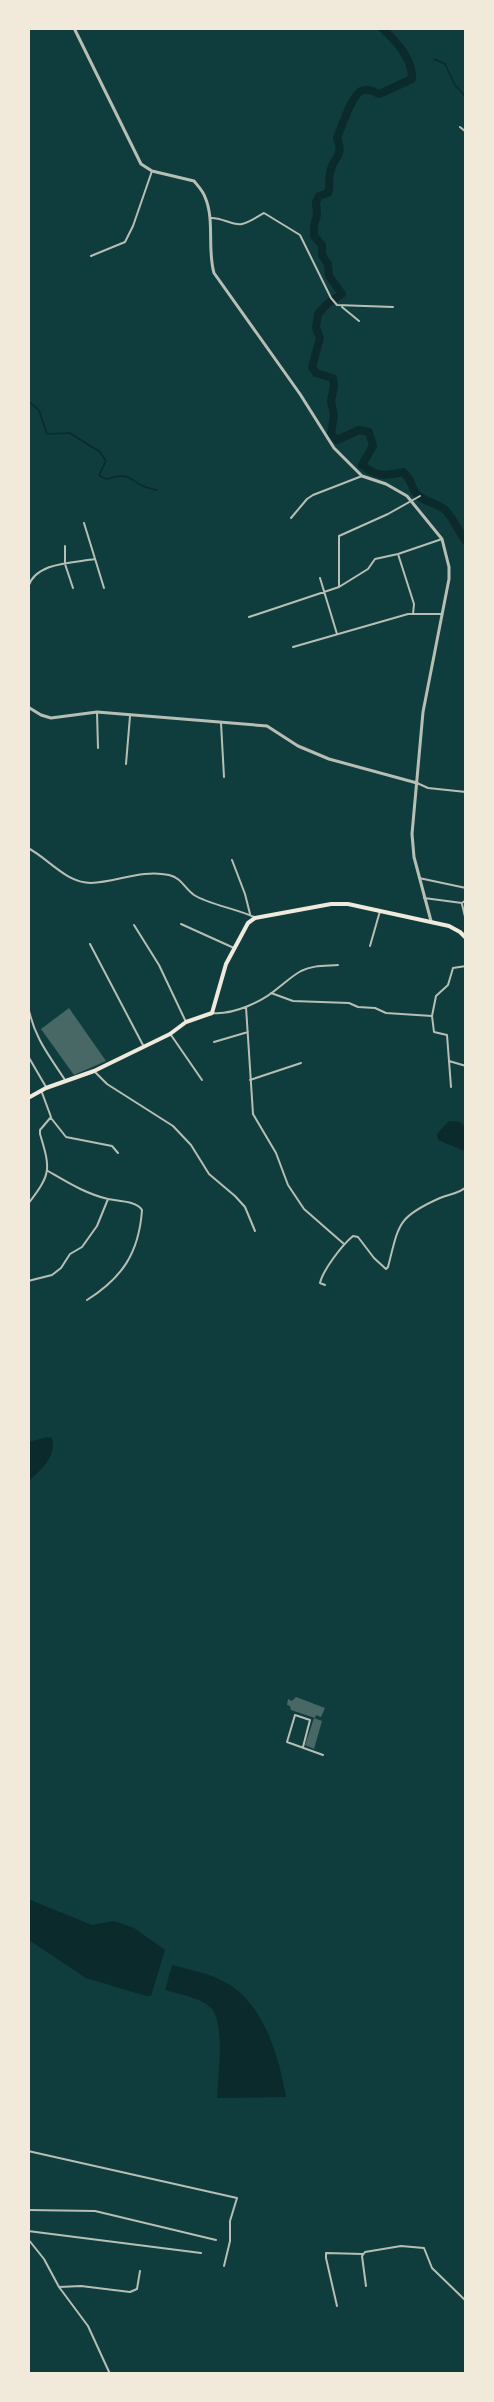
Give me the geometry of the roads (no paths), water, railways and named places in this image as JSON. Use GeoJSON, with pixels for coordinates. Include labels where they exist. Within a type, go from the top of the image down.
{"type":"FeatureCollection","features":[{"type":"Feature","properties":{"kind":"main road"},"geometry":{"type":"LineString","coordinates":[[28,1098],[65,1080],[94,1071],[170,1034],[186,1022],[212,1013],[226,964],[248,923],[255,918],[331,904],[348,904],[449,926],[465,938]]}},
{"type":"Feature","properties":{"kind":"street"},"geometry":{"type":"LineString","coordinates":[[74,28],[141,164],[152,171],[194,181],[205,197],[210,218],[211,263],[214,273],[294,385],[334,448],[362,476],[386,484],[407,496],[442,539],[449,579],[423,712],[412,834],[414,857],[431,921]]}},
{"type":"Feature","properties":{"kind":"street"},"geometry":{"type":"LineString","coordinates":[[460,128],[465,132]]}},
{"type":"Feature","properties":{"kind":"street"},"geometry":{"type":"LineString","coordinates":[[91,256],[125,242],[152,171]]}},
{"type":"Feature","properties":{"kind":"street"},"geometry":{"type":"LineString","coordinates":[[210,218],[222,218],[231,223],[243,224],[264,213],[297,232],[331,298],[359,321]]}},
{"type":"Feature","properties":{"kind":"street"},"geometry":{"type":"LineString","coordinates":[[340,306],[393,307]]}},
{"type":"Feature","properties":{"kind":"street"},"geometry":{"type":"LineString","coordinates":[[291,518],[307,499],[362,476]]}},
{"type":"Feature","properties":{"kind":"street"},"geometry":{"type":"LineString","coordinates":[[339,586],[339,536],[373,522],[420,496]]}},
{"type":"Feature","properties":{"kind":"street"},"geometry":{"type":"LineString","coordinates":[[84,523],[104,588]]}},
{"type":"Feature","properties":{"kind":"street"},"geometry":{"type":"LineString","coordinates":[[249,616],[324,593],[368,569],[375,559],[442,539]]}},
{"type":"Feature","properties":{"kind":"street"},"geometry":{"type":"LineString","coordinates":[[65,546],[66,564],[73,588]]}},
{"type":"Feature","properties":{"kind":"street"},"geometry":{"type":"LineString","coordinates":[[398,554],[414,604],[412,614]]}},
{"type":"Feature","properties":{"kind":"street"},"geometry":{"type":"LineString","coordinates":[[28,587],[31,579],[50,566],[94,560]]}},
{"type":"Feature","properties":{"kind":"street"},"geometry":{"type":"LineString","coordinates":[[320,578],[337,634]]}},
{"type":"Feature","properties":{"kind":"street"},"geometry":{"type":"LineString","coordinates":[[292,647],[412,614],[442,615]]}},
{"type":"Feature","properties":{"kind":"street"},"geometry":{"type":"LineString","coordinates":[[28,707],[51,718],[97,712],[267,726],[298,746],[329,759],[428,788],[465,792]]}},
{"type":"Feature","properties":{"kind":"street"},"geometry":{"type":"LineString","coordinates":[[97,712],[98,748]]}},
{"type":"Feature","properties":{"kind":"street"},"geometry":{"type":"LineString","coordinates":[[126,764],[130,716]]}},
{"type":"Feature","properties":{"kind":"street"},"geometry":{"type":"LineString","coordinates":[[221,723],[224,777]]}},
{"type":"Feature","properties":{"kind":"street"},"geometry":{"type":"LineString","coordinates":[[28,848],[41,854],[62,874],[90,883],[128,875],[169,875],[181,880],[193,894],[255,918]]}},
{"type":"Feature","properties":{"kind":"street"},"geometry":{"type":"LineString","coordinates":[[232,860],[250,915]]}},
{"type":"Feature","properties":{"kind":"street"},"geometry":{"type":"LineString","coordinates":[[419,878],[465,888]]}},
{"type":"Feature","properties":{"kind":"street"},"geometry":{"type":"LineString","coordinates":[[424,898],[462,903]]}},
{"type":"Feature","properties":{"kind":"street"},"geometry":{"type":"LineString","coordinates":[[462,903],[465,900]]}},
{"type":"Feature","properties":{"kind":"street"},"geometry":{"type":"LineString","coordinates":[[462,903],[465,921]]}},
{"type":"Feature","properties":{"kind":"street"},"geometry":{"type":"LineString","coordinates":[[370,946],[380,910]]}},
{"type":"Feature","properties":{"kind":"street"},"geometry":{"type":"LineString","coordinates":[[181,924],[234,948]]}},
{"type":"Feature","properties":{"kind":"street"},"geometry":{"type":"LineString","coordinates":[[134,926],[159,965],[186,1022]]}},
{"type":"Feature","properties":{"kind":"street"},"geometry":{"type":"LineString","coordinates":[[90,944],[144,1047]]}},
{"type":"Feature","properties":{"kind":"street"},"geometry":{"type":"LineString","coordinates":[[212,1013],[220,1014],[246,1007],[302,971],[314,966],[339,965]]}},
{"type":"Feature","properties":{"kind":"street"},"geometry":{"type":"LineString","coordinates":[[451,1087],[447,1035],[434,1032],[432,1016],[436,996],[448,985],[453,968],[465,966]]}},
{"type":"Feature","properties":{"kind":"street"},"geometry":{"type":"LineString","coordinates":[[271,993],[293,1001],[348,1003],[358,1007],[375,1008],[386,1013],[432,1016]]}},
{"type":"Feature","properties":{"kind":"street"},"geometry":{"type":"LineString","coordinates":[[28,1006],[32,1026],[40,1043],[65,1080]]}},
{"type":"Feature","properties":{"kind":"street"},"geometry":{"type":"LineString","coordinates":[[246,1007],[253,1114],[276,1154],[288,1185],[304,1209],[344,1244]]}},
{"type":"Feature","properties":{"kind":"street"},"geometry":{"type":"LineString","coordinates":[[214,1042],[248,1032]]}},
{"type":"Feature","properties":{"kind":"street"},"geometry":{"type":"LineString","coordinates":[[170,1034],[202,1080]]}},
{"type":"Feature","properties":{"kind":"street"},"geometry":{"type":"LineString","coordinates":[[28,1056],[44,1089],[51,1117],[66,1137],[112,1146],[118,1153]]}},
{"type":"Feature","properties":{"kind":"street"},"geometry":{"type":"LineString","coordinates":[[449,1061],[465,1066]]}},
{"type":"Feature","properties":{"kind":"street"},"geometry":{"type":"LineString","coordinates":[[250,1080],[301,1063]]}},
{"type":"Feature","properties":{"kind":"street"},"geometry":{"type":"LineString","coordinates":[[94,1071],[107,1084],[173,1126],[209,1174],[245,1207],[255,1231]]}},
{"type":"Feature","properties":{"kind":"street"},"geometry":{"type":"LineString","coordinates":[[28,1204],[45,1182],[48,1171],[48,1160],[40,1130],[51,1117]]}},
{"type":"Feature","properties":{"kind":"street"},"geometry":{"type":"LineString","coordinates":[[48,1171],[84,1191],[137,1205],[142,1210],[133,1250],[126,1266],[104,1289],[87,1300]]}},
{"type":"Feature","properties":{"kind":"street"},"geometry":{"type":"LineString","coordinates":[[325,1286],[320,1283],[322,1276],[344,1244],[353,1236],[358,1237],[386,1269],[398,1231],[407,1215],[439,1199],[458,1193],[465,1187]]}},
{"type":"Feature","properties":{"kind":"street"},"geometry":{"type":"LineString","coordinates":[[28,1281],[52,1275],[61,1268],[70,1254],[82,1247],[97,1226],[108,1199]]}},
{"type":"Feature","properties":{"kind":"street"},"geometry":{"type":"LineString","coordinates":[[303,1748],[310,1720],[295,1715],[287,1742],[303,1748],[322,1755]]}},
{"type":"Feature","properties":{"kind":"street"},"geometry":{"type":"LineString","coordinates":[[28,2151],[237,2198],[230,2221],[230,2241],[224,2266]]}},
{"type":"Feature","properties":{"kind":"street"},"geometry":{"type":"LineString","coordinates":[[28,2210],[95,2211],[216,2240]]}},
{"type":"Feature","properties":{"kind":"street"},"geometry":{"type":"LineString","coordinates":[[28,2231],[201,2253]]}},
{"type":"Feature","properties":{"kind":"street"},"geometry":{"type":"LineString","coordinates":[[28,2239],[44,2259],[59,2287],[88,2326],[110,2373]]}},
{"type":"Feature","properties":{"kind":"street"},"geometry":{"type":"LineString","coordinates":[[338,2306],[326,2253],[363,2254],[378,2248],[401,2246],[424,2248],[432,2268],[465,2301]]}},
{"type":"Feature","properties":{"kind":"street"},"geometry":{"type":"LineString","coordinates":[[363,2254],[366,2286]]}},
{"type":"Feature","properties":{"kind":"street"},"geometry":{"type":"LineString","coordinates":[[59,2287],[81,2286],[130,2292],[137,2289],[140,2271]]}},
{"type":"Feature","properties":{"kind":"street"},"geometry":{"type":"LineString","coordinates":[[214,2373],[219,2373]]}},
{"type":"Feature","properties":{"kind":"water"},"geometry":{"type":"Polygon","coordinates":[[[449,1121],[460,1122],[465,1127],[465,1151],[438,1140],[437,1134],[449,1121]]]}},
{"type":"Feature","properties":{"kind":"water"},"geometry":{"type":"Polygon","coordinates":[[[47,1437],[52,1438],[50,1457],[29,1481],[29,1442],[47,1437]]]}},
{"type":"Feature","properties":{"kind":"water"},"geometry":{"type":"Polygon","coordinates":[[[28,1899],[92,1925],[114,1921],[134,1928],[165,1950],[151,1996],[86,1978],[29,1940],[28,1899]]]}},
{"type":"Feature","properties":{"kind":"water"},"geometry":{"type":"Polygon","coordinates":[[[172,1965],[219,1979],[239,1991],[250,2003],[268,2032],[286,2097],[217,2098],[220,2039],[216,2017],[212,2009],[203,2002],[165,1990],[172,1965]]]}},
{"type":"Feature","properties":{"kind":"waterway"},"geometry":{"type":"LineString","coordinates":[[382,28],[407,58],[412,79],[379,94],[368,90],[361,91],[351,105],[337,138],[340,149],[331,167],[329,190],[328,193],[319,196],[316,202],[314,236],[322,245],[322,255],[328,264],[329,276],[342,294],[327,304],[318,314],[316,328],[320,338],[312,367],[316,373],[333,378],[331,401],[334,415],[331,434],[337,440],[359,430],[369,432],[373,446],[362,465],[372,472],[381,474],[403,472],[418,495],[447,512],[466,541]]}},
{"type":"Feature","properties":{"kind":"waterway"},"geometry":{"type":"LineString","coordinates":[[434,59],[445,64],[455,85],[466,97]]}},
{"type":"Feature","properties":{"kind":"waterway"},"geometry":{"type":"LineString","coordinates":[[28,401],[39,410],[47,434],[70,433],[100,452],[106,461],[99,475],[107,479],[124,476],[140,485],[157,490]]}}]}
